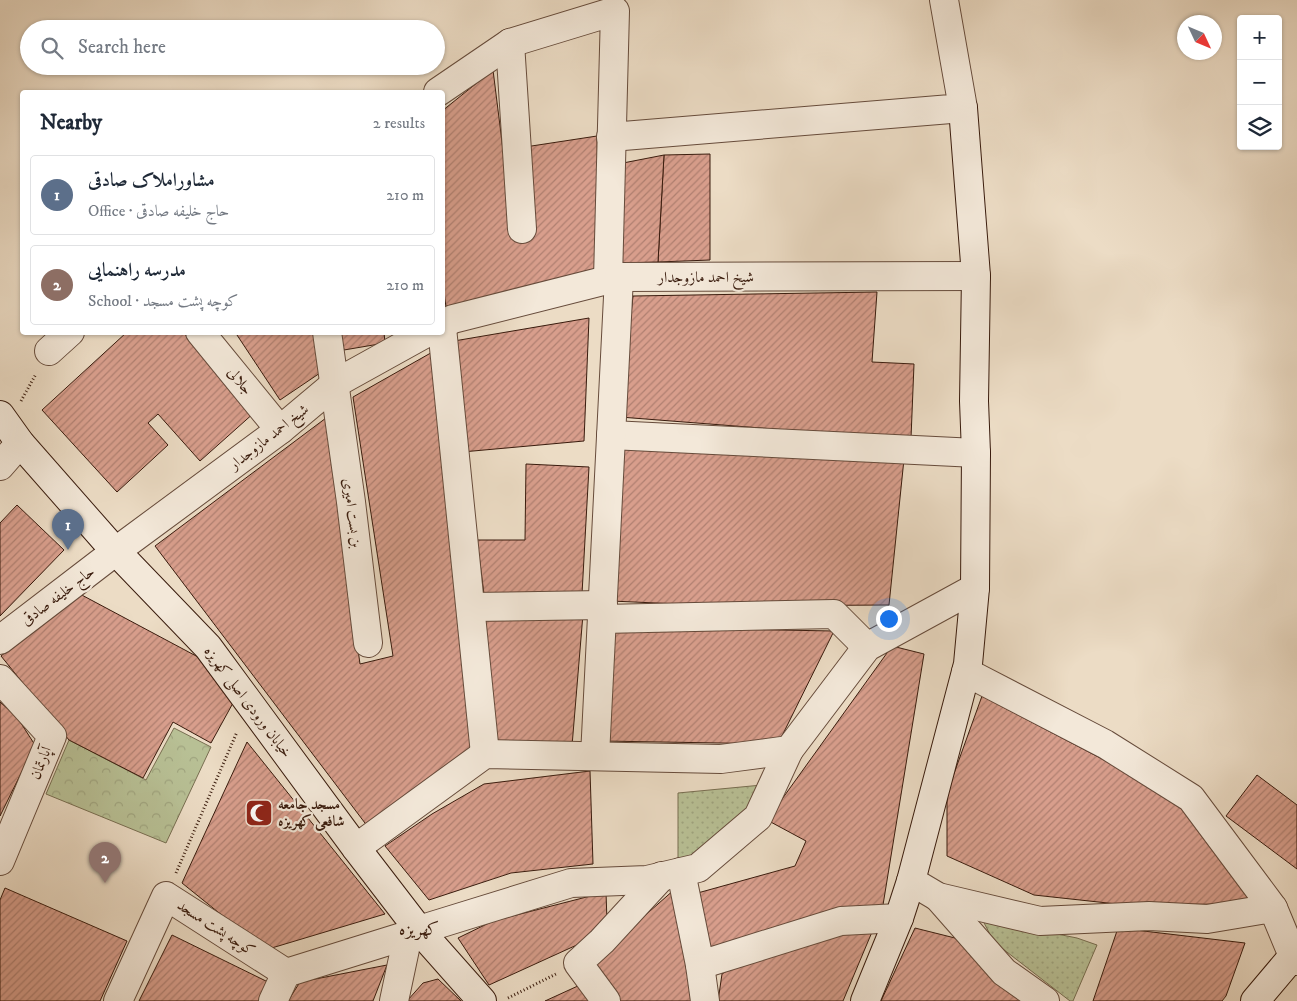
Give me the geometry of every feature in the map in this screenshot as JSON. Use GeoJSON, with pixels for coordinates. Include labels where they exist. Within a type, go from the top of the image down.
{"type":"FeatureCollection","features":[{"type":"Feature","properties":{"kind":"street"},"geometry":{"type":"LineString","coordinates":[[865,1001],[899,918],[911,881],[966,672],[975,588],[976,453],[974,401],[976,276],[963,108],[944,0]]}},
{"type":"Feature","properties":{"kind":"street"},"geometry":{"type":"LineString","coordinates":[[441,90],[510,43],[615,11],[612,137],[614,278],[611,435],[594,756]]}},
{"type":"Feature","properties":{"kind":"street"},"geometry":{"type":"LineString","coordinates":[[510,43],[522,229]]}},
{"type":"Feature","properties":{"kind":"street"},"geometry":{"type":"LineString","coordinates":[[612,137],[963,108]]}},
{"type":"Feature","properties":{"kind":"street","name":"شیخ احمد مازوجدار"},"geometry":{"type":"LineString","coordinates":[[445,322],[452,319],[614,278],[976,276]]}},
{"type":"Feature","properties":{"kind":"street"},"geometry":{"type":"LineString","coordinates":[[49,351],[67,335]]}},
{"type":"Feature","properties":{"kind":"street","name":"جلالی"},"geometry":{"type":"LineString","coordinates":[[202,335],[280,430]]}},
{"type":"Feature","properties":{"kind":"street","name":"بن بست امیری"},"geometry":{"type":"LineString","coordinates":[[328,335],[336,383],[368,643]]}},
{"type":"Feature","properties":{"kind":"street","name":"شیخ احمد مازوجدار"},"geometry":{"type":"LineString","coordinates":[[116,551],[280,430],[336,383],[423,335]]}},
{"type":"Feature","properties":{"kind":"street"},"geometry":{"type":"LineString","coordinates":[[443,335],[485,754]]}},
{"type":"Feature","properties":{"kind":"street"},"geometry":{"type":"LineString","coordinates":[[0,466],[9,428]]}},
{"type":"Feature","properties":{"kind":"street","name":"خیابان ورودی اصلی کهریزه"},"geometry":{"type":"LineString","coordinates":[[9,428],[116,551],[208,647],[356,848],[414,933],[482,1001]]}},
{"type":"Feature","properties":{"kind":"street"},"geometry":{"type":"LineString","coordinates":[[611,435],[976,453]]}},
{"type":"Feature","properties":{"kind":"street","name":"حاج خلیفه صادقی"},"geometry":{"type":"LineString","coordinates":[[0,640],[116,551]]}},
{"type":"Feature","properties":{"kind":"street"},"geometry":{"type":"LineString","coordinates":[[272,1001],[286,973],[571,883],[647,880],[698,868],[758,817],[789,750],[867,647],[975,588]]}},
{"type":"Feature","properties":{"kind":"street"},"geometry":{"type":"LineString","coordinates":[[470,607],[602,612],[834,614],[867,647]]}},
{"type":"Feature","properties":{"kind":"street"},"geometry":{"type":"LineString","coordinates":[[966,672],[1105,744],[1190,798],[1273,908],[1296,954],[1255,1001]]}},
{"type":"Feature","properties":{"kind":"street","name":"آپارتمان"},"geometry":{"type":"LineString","coordinates":[[0,679],[52,736],[0,862]]}},
{"type":"Feature","properties":{"kind":"street"},"geometry":{"type":"LineString","coordinates":[[356,848],[485,754],[721,759],[789,750]]}},
{"type":"Feature","properties":{"kind":"street"},"geometry":{"type":"LineString","coordinates":[[606,1001],[578,963],[672,874]]}},
{"type":"Feature","properties":{"kind":"street"},"geometry":{"type":"LineString","coordinates":[[672,874],[700,965],[705,1001]]}},
{"type":"Feature","properties":{"kind":"street"},"geometry":{"type":"LineString","coordinates":[[911,881],[938,897],[1040,921],[1149,916],[1207,920],[1273,908]]}},
{"type":"Feature","properties":{"kind":"street","name":"کوچه پشت مسجد"},"geometry":{"type":"LineString","coordinates":[[118,1001],[166,896],[286,973]]}},
{"type":"Feature","properties":{"kind":"street"},"geometry":{"type":"LineString","coordinates":[[938,897],[1004,972],[1045,1001]]}},
{"type":"Feature","properties":{"kind":"street"},"geometry":{"type":"LineString","coordinates":[[700,965],[841,921],[899,918]]}},
{"type":"Feature","properties":{"kind":"street"},"geometry":{"type":"LineString","coordinates":[[394,1001],[414,933]]}},
{"type":"Feature","properties":{"kind":"path"},"geometry":{"type":"LineString","coordinates":[[9,428],[49,351]]}},
{"type":"Feature","properties":{"kind":"path"},"geometry":{"type":"LineString","coordinates":[[166,896],[250,703]]}},
{"type":"Feature","properties":{"kind":"path"},"geometry":{"type":"LineString","coordinates":[[503,1001],[578,963]]}},
{"type":"Feature","properties":{"kind":"green space"},"geometry":{"type":"Polygon","coordinates":[[[174,728],[211,747],[166,843],[46,794],[69,740],[146,780],[174,728]]]}},
{"type":"Feature","properties":{"kind":"green space"},"geometry":{"type":"Polygon","coordinates":[[[762,785],[742,822],[701,852],[678,862],[678,793],[762,785]]]}},
{"type":"Feature","properties":{"kind":"green space"},"geometry":{"type":"Polygon","coordinates":[[[982,919],[1077,938],[1097,945],[1073,1001],[1070,1001],[994,942],[982,919]]]}},
{"type":"Feature","properties":{"kind":"building"},"geometry":{"type":"Polygon","coordinates":[[[493,70],[514,238],[534,237],[525,147],[597,136],[600,274],[447,314],[445,300],[445,109],[493,70]]]}},
{"type":"Feature","properties":{"kind":"building"},"geometry":{"type":"Polygon","coordinates":[[[710,154],[710,260],[658,262],[664,155],[710,154]]]}},
{"type":"Feature","properties":{"kind":"building"},"geometry":{"type":"Polygon","coordinates":[[[664,155],[658,262],[620,263],[623,163],[664,155]]]}},
{"type":"Feature","properties":{"kind":"building"},"geometry":{"type":"Polygon","coordinates":[[[877,292],[872,362],[914,364],[911,438],[876,437],[620,417],[633,296],[877,292]]]}},
{"type":"Feature","properties":{"kind":"building"},"geometry":{"type":"Polygon","coordinates":[[[589,318],[584,441],[462,452],[454,341],[589,318]]]}},
{"type":"Feature","properties":{"kind":"building"},"geometry":{"type":"Polygon","coordinates":[[[124,335],[186,335],[255,412],[200,461],[158,414],[148,423],[168,445],[117,492],[42,410],[124,335]]]}},
{"type":"Feature","properties":{"kind":"building"},"geometry":{"type":"Polygon","coordinates":[[[237,335],[314,335],[320,373],[280,400],[237,335]]]}},
{"type":"Feature","properties":{"kind":"building"},"geometry":{"type":"Polygon","coordinates":[[[341,335],[384,335],[385,343],[344,350],[341,335]]]}},
{"type":"Feature","properties":{"kind":"building"},"geometry":{"type":"Polygon","coordinates":[[[436,350],[473,750],[368,827],[155,546],[326,418],[360,664],[393,656],[353,397],[436,350]]]}},
{"type":"Feature","properties":{"kind":"building"},"geometry":{"type":"Polygon","coordinates":[[[620,448],[904,459],[889,605],[724,606],[611,601],[620,448]]]}},
{"type":"Feature","properties":{"kind":"building"},"geometry":{"type":"Polygon","coordinates":[[[526,464],[589,467],[582,594],[484,594],[477,540],[525,540],[526,464]]]}},
{"type":"Feature","properties":{"kind":"building"},"geometry":{"type":"Polygon","coordinates":[[[17,505],[64,550],[0,616],[0,523],[17,505]]]}},
{"type":"Feature","properties":{"kind":"building"},"geometry":{"type":"Polygon","coordinates":[[[78,593],[198,657],[233,703],[211,743],[173,722],[143,778],[69,740],[1,656],[78,593]]]}},
{"type":"Feature","properties":{"kind":"building"},"geometry":{"type":"Polygon","coordinates":[[[583,614],[572,746],[491,742],[480,615],[583,614]]]}},
{"type":"Feature","properties":{"kind":"building"},"geometry":{"type":"Polygon","coordinates":[[[610,627],[834,631],[778,744],[602,741],[610,627]]]}},
{"type":"Feature","properties":{"kind":"building"},"geometry":{"type":"Polygon","coordinates":[[[892,646],[924,654],[883,905],[711,948],[694,894],[795,866],[806,841],[767,820],[892,646]]]}},
{"type":"Feature","properties":{"kind":"building"},"geometry":{"type":"Polygon","coordinates":[[[982,696],[1167,793],[1206,830],[1254,896],[1236,904],[1126,905],[1034,895],[947,856],[947,793],[982,696]]]}},
{"type":"Feature","properties":{"kind":"building"},"geometry":{"type":"Polygon","coordinates":[[[0,702],[17,717],[35,745],[0,816],[0,702]]]}},
{"type":"Feature","properties":{"kind":"building","name":"مسجد جامعه شافعی کهریزه"},"geometry":{"type":"Polygon","coordinates":[[[247,742],[385,914],[265,950],[182,883],[247,742]]]}},
{"type":"Feature","properties":{"kind":"building"},"geometry":{"type":"Polygon","coordinates":[[[590,771],[593,864],[511,873],[429,900],[385,846],[432,814],[484,784],[590,771]]]}},
{"type":"Feature","properties":{"kind":"building"},"geometry":{"type":"Polygon","coordinates":[[[1257,775],[1297,805],[1297,869],[1226,816],[1257,775]]]}},
{"type":"Feature","properties":{"kind":"building"},"geometry":{"type":"Polygon","coordinates":[[[5,888],[127,941],[100,1001],[0,1001],[0,900],[5,888]]]}},
{"type":"Feature","properties":{"kind":"building"},"geometry":{"type":"Polygon","coordinates":[[[675,889],[695,1001],[616,1001],[592,962],[675,889]]]}},
{"type":"Feature","properties":{"kind":"building"},"geometry":{"type":"Polygon","coordinates":[[[606,892],[607,922],[579,944],[489,985],[458,938],[493,921],[606,892]]]}},
{"type":"Feature","properties":{"kind":"building"},"geometry":{"type":"Polygon","coordinates":[[[831,927],[872,932],[843,1001],[718,1001],[722,974],[750,956],[831,927]]]}},
{"type":"Feature","properties":{"kind":"building"},"geometry":{"type":"Polygon","coordinates":[[[915,928],[963,940],[1037,1001],[881,1001],[915,928]]]}},
{"type":"Feature","properties":{"kind":"building"},"geometry":{"type":"Polygon","coordinates":[[[1118,928],[1245,943],[1226,996],[1222,1001],[1093,1001],[1118,928]]]}},
{"type":"Feature","properties":{"kind":"building"},"geometry":{"type":"Polygon","coordinates":[[[172,935],[270,983],[261,1001],[139,1001],[172,935]]]}},
{"type":"Feature","properties":{"kind":"building"},"geometry":{"type":"Polygon","coordinates":[[[387,965],[373,1001],[288,1001],[300,982],[387,965]]]}},
{"type":"Feature","properties":{"kind":"building"},"geometry":{"type":"Polygon","coordinates":[[[438,979],[461,1001],[407,1001],[423,983],[438,979]]]}},
{"type":"Feature","properties":{"kind":"building"},"geometry":{"type":"Polygon","coordinates":[[[580,985],[592,1001],[545,1001],[580,985]]]}},
{"type":"Feature","properties":{"kind":"place","name":"مشاوراملاک صادقی"},"geometry":{"type":"Point","coordinates":[68,550]}},
{"type":"Feature","properties":{"kind":"place","name":"مسجد جامعه شافعی کهریزه"},"geometry":{"type":"Point","coordinates":[259,813]}},
{"type":"Feature","properties":{"kind":"place","name":"مدرسه راهنمایی"},"geometry":{"type":"Point","coordinates":[105,883]}},
{"type":"Feature","properties":{"kind":"district","name":"کهریزه"},"geometry":{"type":"Point","coordinates":[419,930]}}]}
